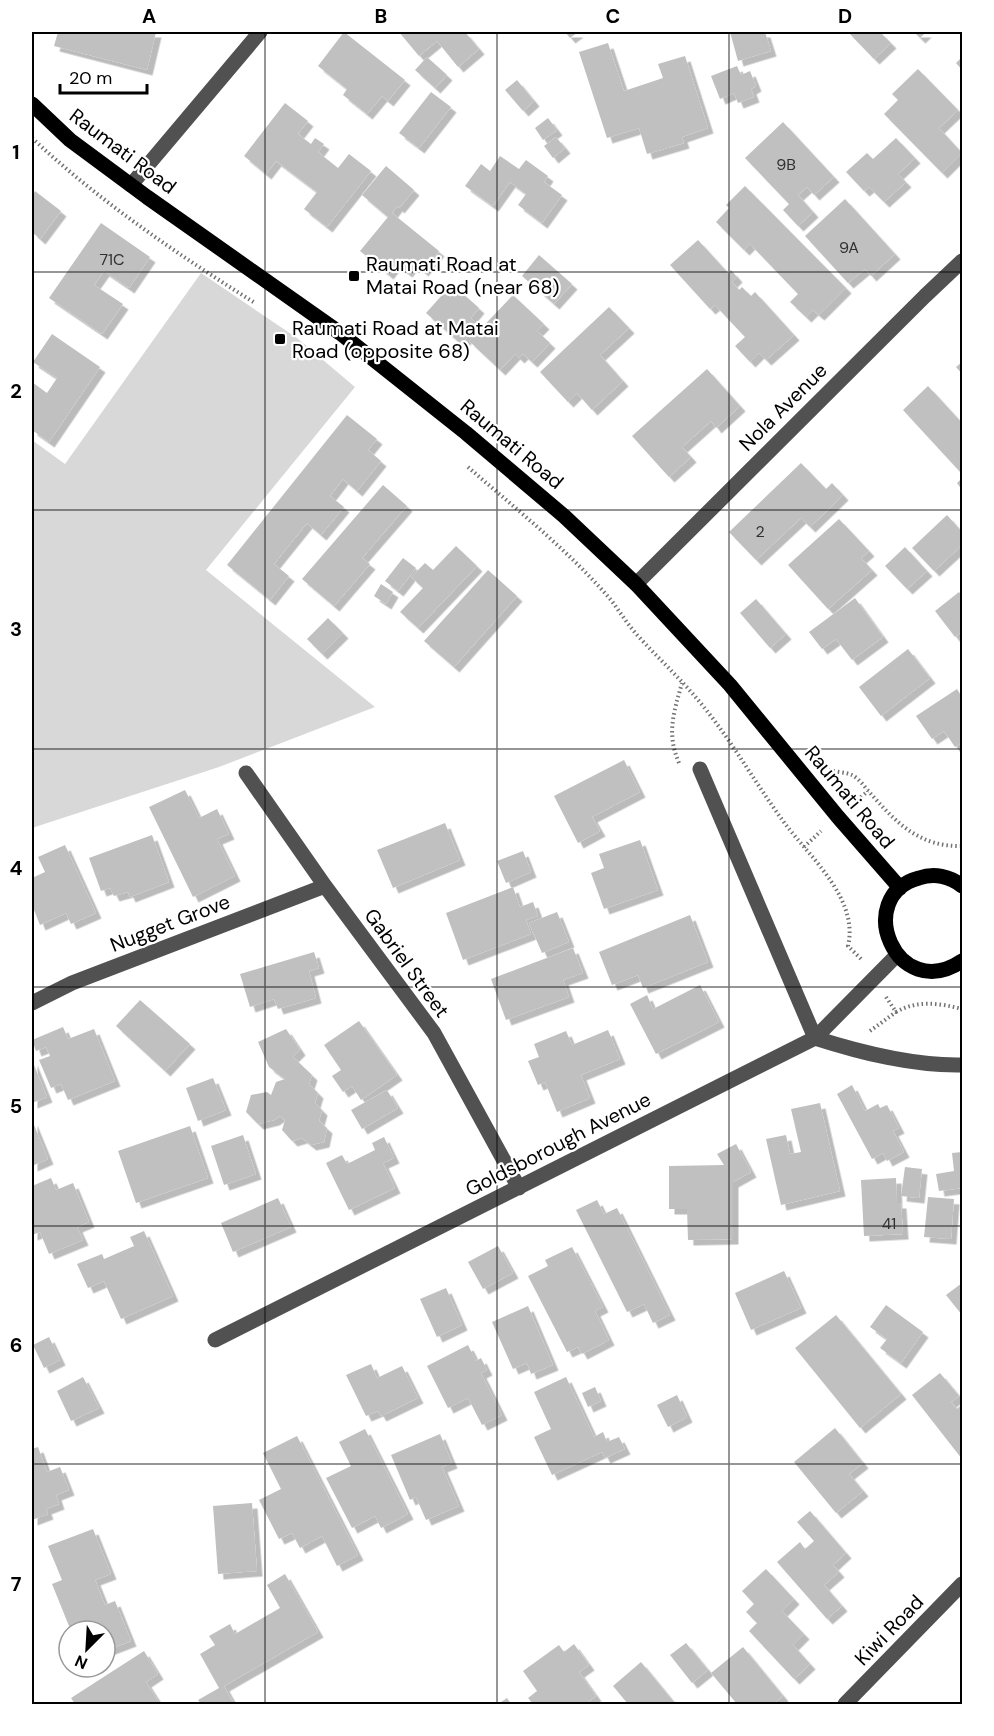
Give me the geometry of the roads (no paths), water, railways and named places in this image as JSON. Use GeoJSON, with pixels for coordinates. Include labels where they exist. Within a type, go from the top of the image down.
{"type":"FeatureCollection","features":[{"type":"Feature","properties":{"kind":"main road","name":"Raumati Road"},"geometry":{"type":"LineString","coordinates":[[32,104],[70,140],[340,333],[466,433],[564,516],[636,584],[730,685],[838,817],[900,888]]}},
{"type":"Feature","properties":{"kind":"main road"},"geometry":{"type":"LineString","coordinates":[[963,886],[942,876],[927,875],[912,879],[900,888],[891,900],[886,913],[885,928],[889,942],[897,955],[908,964],[921,970],[935,971],[949,968],[963,961]]}},
{"type":"Feature","properties":{"kind":"street"},"geometry":{"type":"LineString","coordinates":[[131,185],[260,32]]}},
{"type":"Feature","properties":{"kind":"street","name":"Nola Avenue"},"geometry":{"type":"LineString","coordinates":[[636,584],[925,296],[963,261]]}},
{"type":"Feature","properties":{"kind":"street"},"geometry":{"type":"LineString","coordinates":[[700,769],[815,1038],[861,1052],[945,1065],[963,1065]]}},
{"type":"Feature","properties":{"kind":"street","name":"Gabriel Street"},"geometry":{"type":"LineString","coordinates":[[246,773],[325,886],[434,1034],[519,1188]]}},
{"type":"Feature","properties":{"kind":"street","name":"Nugget Grove"},"geometry":{"type":"LineString","coordinates":[[32,1003],[72,983],[325,886]]}},
{"type":"Feature","properties":{"kind":"street","name":"Goldsborough Avenue"},"geometry":{"type":"LineString","coordinates":[[215,1340],[815,1038],[897,955]]}},
{"type":"Feature","properties":{"kind":"street","name":"Kiwi Road"},"geometry":{"type":"LineString","coordinates":[[845,1704],[963,1584]]}},
{"type":"Feature","properties":{"kind":"place","name":"Raumati Road at Matai Road (near 68)"},"geometry":{"type":"Point","coordinates":[354,276]}},
{"type":"Feature","properties":{"kind":"place","name":"Raumati Road at Matai Road (opposite 68)"},"geometry":{"type":"Point","coordinates":[280,339]}}]}
